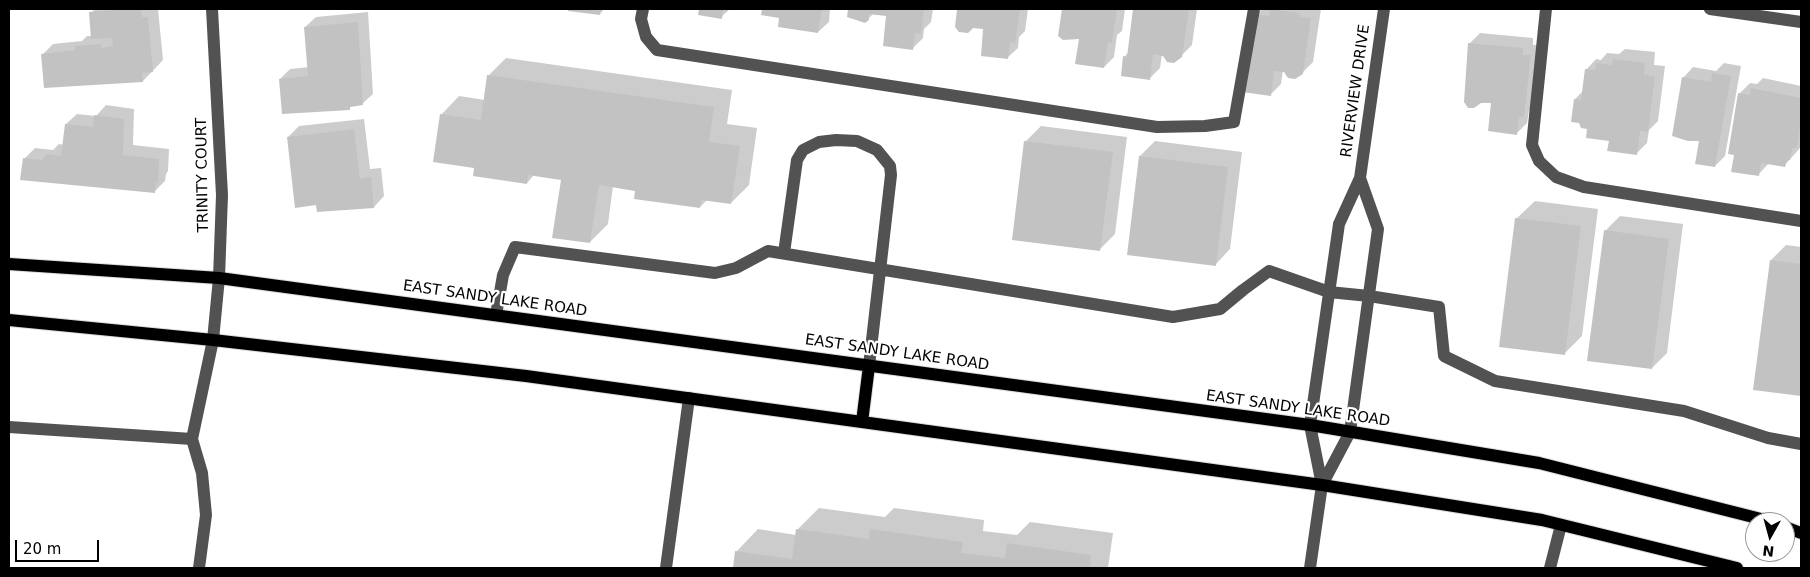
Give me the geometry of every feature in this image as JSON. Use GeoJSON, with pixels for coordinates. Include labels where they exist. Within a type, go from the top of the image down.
{"type":"FeatureCollection","features":[{"type":"Feature","properties":{"kind":"main road","name":"EAST SANDY LAKE ROAD"},"geometry":{"type":"LineString","coordinates":[[9,264],[219,278],[1310,425],[1539,463],[1745,515]]}},
{"type":"Feature","properties":{"kind":"main road"},"geometry":{"type":"LineString","coordinates":[[9,320],[213,340],[526,376],[1322,485],[1542,520],[1737,568]]}},
{"type":"Feature","properties":{"kind":"main road"},"geometry":{"type":"LineString","coordinates":[[862,422],[870,366]]}},
{"type":"Feature","properties":{"kind":"street","name":"TRINITY COURT"},"geometry":{"type":"LineString","coordinates":[[192,439],[213,340],[219,278],[222,195],[212,9]]}},
{"type":"Feature","properties":{"kind":"street"},"geometry":{"type":"LineString","coordinates":[[642,9],[641,19],[646,37],[658,50],[1157,128],[1205,126],[1234,122],[1254,9]]}},
{"type":"Feature","properties":{"kind":"street","name":"RIVERVIEW DRIVE"},"geometry":{"type":"LineString","coordinates":[[1322,485],[1310,425],[1339,224],[1360,178],[1384,9]]}},
{"type":"Feature","properties":{"kind":"street"},"geometry":{"type":"LineString","coordinates":[[1546,9],[1532,145],[1538,161],[1556,176],[1584,188],[1801,221]]}},
{"type":"Feature","properties":{"kind":"street"},"geometry":{"type":"LineString","coordinates":[[1710,9],[1801,22]]}},
{"type":"Feature","properties":{"kind":"street"},"geometry":{"type":"LineString","coordinates":[[784,253],[797,160],[803,150],[819,142],[836,140],[857,141],[877,150],[890,166],[891,175],[870,366]]}},
{"type":"Feature","properties":{"kind":"street","name":"RIVERVIEW DRIVE"},"geometry":{"type":"LineString","coordinates":[[1322,485],[1350,432],[1378,229],[1360,178]]}},
{"type":"Feature","properties":{"kind":"street"},"geometry":{"type":"LineString","coordinates":[[496,315],[503,275],[515,247],[715,273],[736,268],[768,250],[1173,317],[1220,309],[1270,271],[1329,292],[1439,307],[1444,356],[1495,381],[1684,411],[1768,438],[1801,444]]}},
{"type":"Feature","properties":{"kind":"street"},"geometry":{"type":"LineString","coordinates":[[666,568],[690,398]]}},
{"type":"Feature","properties":{"kind":"street"},"geometry":{"type":"LineString","coordinates":[[9,427],[192,439],[202,473],[206,515],[199,568]]}},
{"type":"Feature","properties":{"kind":"street"},"geometry":{"type":"LineString","coordinates":[[1310,568],[1322,485]]}},
{"type":"Feature","properties":{"kind":"street"},"geometry":{"type":"LineString","coordinates":[[1550,568],[1561,525]]}},
{"type":"Feature","properties":{"kind":"building"},"geometry":{"type":"Polygon","coordinates":[[[141,9],[142,17],[148,17],[153,72],[142,73],[143,82],[44,88],[41,54],[75,50],[75,46],[101,44],[101,48],[113,46],[112,38],[91,39],[89,12],[141,9]]]}},
{"type":"Feature","properties":{"kind":"building"},"geometry":{"type":"Polygon","coordinates":[[[568,9],[601,9],[600,15],[568,11],[568,9]]]}},
{"type":"Feature","properties":{"kind":"building"},"geometry":{"type":"Polygon","coordinates":[[[699,9],[723,9],[722,19],[698,15],[699,9]]]}},
{"type":"Feature","properties":{"kind":"building"},"geometry":{"type":"Polygon","coordinates":[[[762,9],[822,9],[818,33],[778,27],[779,18],[761,15],[762,9]]]}},
{"type":"Feature","properties":{"kind":"building"},"geometry":{"type":"Polygon","coordinates":[[[848,9],[924,9],[921,34],[915,33],[913,50],[883,46],[886,16],[869,14],[869,20],[865,23],[847,17],[848,9]]]}},
{"type":"Feature","properties":{"kind":"building"},"geometry":{"type":"Polygon","coordinates":[[[957,9],[1020,9],[1015,43],[1010,42],[1008,59],[981,56],[983,29],[973,28],[968,33],[959,32],[955,27],[957,9]]]}},
{"type":"Feature","properties":{"kind":"building"},"geometry":{"type":"Polygon","coordinates":[[[1062,9],[1117,9],[1112,43],[1108,42],[1104,68],[1075,64],[1079,39],[1063,40],[1058,36],[1062,9]]]}},
{"type":"Feature","properties":{"kind":"building"},"geometry":{"type":"Polygon","coordinates":[[[1133,9],[1189,9],[1182,57],[1174,63],[1167,62],[1163,56],[1153,54],[1150,80],[1121,76],[1123,56],[1127,57],[1133,9]]]}},
{"type":"Feature","properties":{"kind":"building"},"geometry":{"type":"Polygon","coordinates":[[[1270,9],[1300,13],[1299,17],[1311,18],[1303,74],[1295,79],[1288,78],[1284,72],[1274,71],[1271,96],[1242,92],[1255,14],[1269,16],[1270,9]]]}},
{"type":"Feature","properties":{"kind":"building"},"geometry":{"type":"Polygon","coordinates":[[[358,22],[363,105],[350,107],[350,110],[282,114],[279,79],[308,76],[304,27],[358,22]]]}},
{"type":"Feature","properties":{"kind":"building"},"geometry":{"type":"Polygon","coordinates":[[[1468,43],[1523,48],[1523,55],[1531,55],[1524,117],[1519,117],[1517,135],[1488,131],[1491,103],[1481,103],[1474,108],[1468,108],[1464,102],[1468,43]]]}},
{"type":"Feature","properties":{"kind":"building"},"geometry":{"type":"Polygon","coordinates":[[[1613,59],[1645,63],[1644,75],[1655,76],[1648,132],[1640,131],[1637,155],[1607,151],[1609,141],[1586,138],[1587,129],[1581,128],[1579,123],[1571,122],[1574,99],[1581,100],[1585,69],[1595,70],[1596,63],[1612,65],[1613,59]]]}},
{"type":"Feature","properties":{"kind":"building"},"geometry":{"type":"Polygon","coordinates":[[[1712,73],[1731,76],[1715,167],[1695,164],[1699,141],[1688,141],[1672,136],[1682,77],[1711,82],[1712,73]]]}},
{"type":"Feature","properties":{"kind":"building"},"geometry":{"type":"Polygon","coordinates":[[[487,75],[714,107],[709,142],[740,146],[731,204],[701,200],[700,208],[634,199],[635,191],[599,185],[590,243],[552,238],[561,180],[528,175],[527,184],[473,176],[474,168],[433,162],[440,114],[481,120],[487,75]]]}},
{"type":"Feature","properties":{"kind":"building"},"geometry":{"type":"Polygon","coordinates":[[[1751,88],[1801,98],[1801,120],[1797,148],[1792,148],[1790,160],[1787,160],[1785,167],[1761,163],[1759,176],[1731,172],[1734,155],[1728,154],[1738,93],[1750,95],[1751,88]]]}},
{"type":"Feature","properties":{"kind":"building"},"geometry":{"type":"Polygon","coordinates":[[[94,115],[124,119],[123,155],[159,159],[158,183],[156,182],[155,193],[20,180],[23,158],[42,160],[47,154],[61,156],[65,124],[93,127],[94,115]]]}},
{"type":"Feature","properties":{"kind":"building"},"geometry":{"type":"Polygon","coordinates":[[[354,129],[360,179],[371,177],[374,208],[317,212],[316,205],[295,208],[287,137],[354,129]]]}},
{"type":"Feature","properties":{"kind":"building"},"geometry":{"type":"Polygon","coordinates":[[[1024,141],[1113,152],[1100,251],[1012,240],[1024,141]]]}},
{"type":"Feature","properties":{"kind":"building"},"geometry":{"type":"Polygon","coordinates":[[[1139,156],[1228,167],[1216,266],[1127,255],[1139,156]]]}},
{"type":"Feature","properties":{"kind":"building"},"geometry":{"type":"Polygon","coordinates":[[[1515,218],[1581,226],[1565,355],[1499,347],[1515,218]]]}},
{"type":"Feature","properties":{"kind":"building"},"geometry":{"type":"Polygon","coordinates":[[[1604,230],[1669,239],[1652,369],[1587,361],[1604,230]]]}},
{"type":"Feature","properties":{"kind":"building"},"geometry":{"type":"Polygon","coordinates":[[[1770,260],[1801,264],[1801,396],[1753,390],[1770,260]]]}},
{"type":"Feature","properties":{"kind":"building"},"geometry":{"type":"Polygon","coordinates":[[[796,529],[869,539],[870,529],[963,542],[961,553],[1005,558],[1007,543],[1091,555],[1090,568],[733,568],[735,551],[792,559],[796,529]]]}}]}
